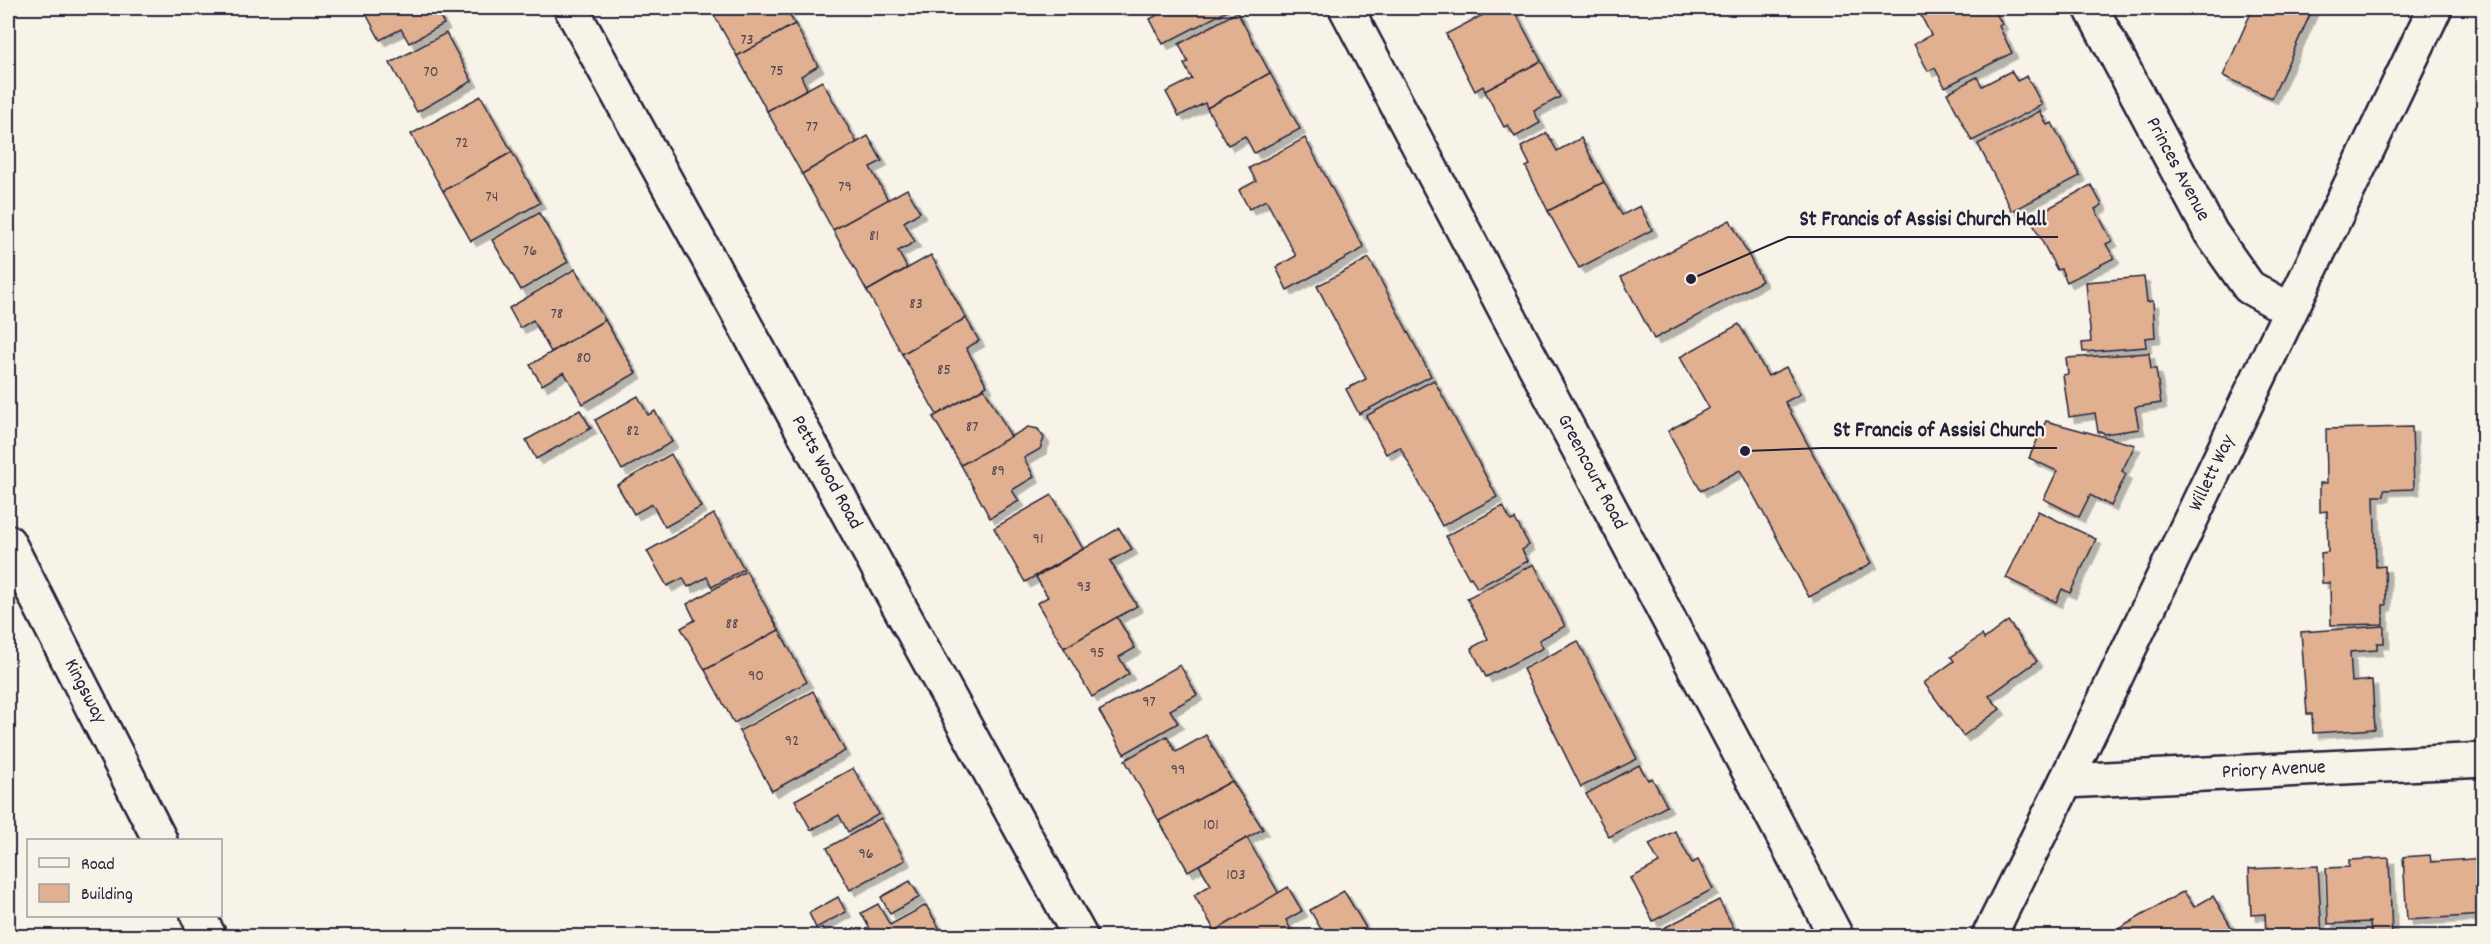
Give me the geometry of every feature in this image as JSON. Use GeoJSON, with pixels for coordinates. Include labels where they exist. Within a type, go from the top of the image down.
{"type":"FeatureCollection","features":[{"type":"Feature","properties":{"kind":"street","name":"Petts Wood Road"},"geometry":{"type":"LineString","coordinates":[[571,8],[1080,936]]}},
{"type":"Feature","properties":{"kind":"street","name":"Greencourt Road"},"geometry":{"type":"LineString","coordinates":[[1346,8],[1836,936]]}},
{"type":"Feature","properties":{"kind":"street","name":"Princes Avenue"},"geometry":{"type":"LineString","coordinates":[[2091,8],[2211,233],[2249,286],[2290,310]]}},
{"type":"Feature","properties":{"kind":"street","name":"Willett Way"},"geometry":{"type":"LineString","coordinates":[[1989,936],[2066,781],[2435,8]]}},
{"type":"Feature","properties":{"kind":"street","name":"Kingsway"},"geometry":{"type":"LineString","coordinates":[[8,542],[159,839]]}},
{"type":"Feature","properties":{"kind":"street","name":"Priory Avenue"},"geometry":{"type":"LineString","coordinates":[[2066,781],[2484,760]]}},
{"type":"Feature","properties":{"kind":"street"},"geometry":{"type":"LineString","coordinates":[[199,917],[209,936]]}},
{"type":"Feature","properties":{"kind":"building"},"geometry":{"type":"Polygon","coordinates":[[[363,8],[435,8],[444,24],[409,43],[401,29],[380,40],[363,8]]]}},
{"type":"Feature","properties":{"kind":"building"},"geometry":{"type":"Polygon","coordinates":[[[710,8],[785,8],[795,24],[737,56],[710,8]]]}},
{"type":"Feature","properties":{"kind":"building"},"geometry":{"type":"Polygon","coordinates":[[[1165,8],[1228,8],[1229,10],[1163,44],[1150,19],[1166,10],[1165,8]]]}},
{"type":"Feature","properties":{"kind":"building"},"geometry":{"type":"Polygon","coordinates":[[[1496,8],[1513,8],[1541,61],[1485,91],[1483,86],[1475,91],[1446,34],[1496,8]]]}},
{"type":"Feature","properties":{"kind":"building"},"geometry":{"type":"Polygon","coordinates":[[[1917,8],[1993,8],[2002,24],[1999,26],[2012,53],[1945,87],[1935,68],[1928,71],[1914,44],[1931,35],[1917,8]]]}},
{"type":"Feature","properties":{"kind":"building"},"geometry":{"type":"Polygon","coordinates":[[[2253,8],[2313,8],[2272,98],[2223,76],[2253,8]]]}},
{"type":"Feature","properties":{"kind":"building"},"geometry":{"type":"Polygon","coordinates":[[[1237,12],[1270,73],[1207,108],[1205,103],[1179,116],[1166,92],[1192,79],[1184,64],[1188,62],[1179,44],[1237,12]]]}},
{"type":"Feature","properties":{"kind":"building"},"geometry":{"type":"Polygon","coordinates":[[[795,24],[818,66],[801,76],[807,89],[767,111],[737,56],[795,24]]]}},
{"type":"Feature","properties":{"kind":"building"},"geometry":{"type":"Polygon","coordinates":[[[446,33],[472,81],[417,112],[390,63],[446,33]]]}},
{"type":"Feature","properties":{"kind":"building"},"geometry":{"type":"Polygon","coordinates":[[[1541,61],[1560,97],[1534,111],[1540,123],[1515,137],[1508,125],[1504,127],[1485,91],[1541,61]]]}},
{"type":"Feature","properties":{"kind":"building"},"geometry":{"type":"Polygon","coordinates":[[[2011,71],[2017,81],[2027,76],[2042,105],[1972,141],[1947,93],[1977,77],[1982,86],[2011,71]]]}},
{"type":"Feature","properties":{"kind":"building"},"geometry":{"type":"Polygon","coordinates":[[[1270,73],[1300,129],[1254,153],[1245,136],[1228,145],[1207,108],[1270,73]]]}},
{"type":"Feature","properties":{"kind":"building"},"geometry":{"type":"Polygon","coordinates":[[[822,81],[857,143],[802,174],[767,111],[822,81]]]}},
{"type":"Feature","properties":{"kind":"building"},"geometry":{"type":"Polygon","coordinates":[[[481,96],[512,152],[443,191],[411,134],[481,96]]]}},
{"type":"Feature","properties":{"kind":"building"},"geometry":{"type":"Polygon","coordinates":[[[2040,111],[2047,125],[2052,123],[2080,176],[2012,211],[1978,144],[2040,111]]]}},
{"type":"Feature","properties":{"kind":"building"},"geometry":{"type":"Polygon","coordinates":[[[1547,133],[1557,151],[1581,138],[1604,182],[1548,211],[1526,167],[1530,165],[1521,147],[1547,133]]]}},
{"type":"Feature","properties":{"kind":"building"},"geometry":{"type":"Polygon","coordinates":[[[868,136],[882,161],[870,167],[888,200],[833,230],[802,174],[868,136]]]}},
{"type":"Feature","properties":{"kind":"building"},"geometry":{"type":"Polygon","coordinates":[[[1305,138],[1364,248],[1287,290],[1276,267],[1296,256],[1266,200],[1249,209],[1239,190],[1256,181],[1249,168],[1305,138]]]}},
{"type":"Feature","properties":{"kind":"building"},"geometry":{"type":"Polygon","coordinates":[[[512,152],[540,203],[471,241],[443,191],[512,152]]]}},
{"type":"Feature","properties":{"kind":"building"},"geometry":{"type":"Polygon","coordinates":[[[1604,182],[1622,215],[1640,206],[1652,230],[1579,268],[1548,211],[1604,182]]]}},
{"type":"Feature","properties":{"kind":"building"},"geometry":{"type":"Polygon","coordinates":[[[2091,185],[2102,205],[2095,209],[2112,241],[2106,244],[2114,258],[2067,282],[2061,269],[2057,270],[2030,218],[2091,185]]]}},
{"type":"Feature","properties":{"kind":"building"},"geometry":{"type":"Polygon","coordinates":[[[907,189],[920,212],[904,222],[915,242],[898,251],[907,268],[867,291],[833,230],[907,189]]]}},
{"type":"Feature","properties":{"kind":"building"},"geometry":{"type":"Polygon","coordinates":[[[539,213],[568,262],[521,290],[492,240],[539,213]]]}},
{"type":"Feature","properties":{"kind":"building"},"geometry":{"type":"Polygon","coordinates":[[[1730,220],[1762,281],[1654,339],[1621,277],[1730,220]]]}},
{"type":"Feature","properties":{"kind":"building"},"geometry":{"type":"Polygon","coordinates":[[[931,255],[966,318],[902,354],[867,291],[931,255]]]}},
{"type":"Feature","properties":{"kind":"building"},"geometry":{"type":"Polygon","coordinates":[[[1369,258],[1431,376],[1359,414],[1346,389],[1366,379],[1317,286],[1369,258]]]}},
{"type":"Feature","properties":{"kind":"building"},"geometry":{"type":"Polygon","coordinates":[[[575,269],[605,320],[551,352],[533,320],[520,328],[509,308],[575,269]]]}},
{"type":"Feature","properties":{"kind":"building"},"geometry":{"type":"Polygon","coordinates":[[[2144,277],[2147,302],[2153,301],[2155,337],[2145,338],[2146,347],[2083,352],[2082,343],[2091,342],[2086,282],[2144,277]]]}},
{"type":"Feature","properties":{"kind":"building"},"geometry":{"type":"Polygon","coordinates":[[[966,318],[979,341],[966,348],[987,386],[937,415],[902,354],[966,318]]]}},
{"type":"Feature","properties":{"kind":"building"},"geometry":{"type":"Polygon","coordinates":[[[605,320],[636,373],[583,404],[564,372],[542,385],[530,365],[605,320]]]}},
{"type":"Feature","properties":{"kind":"building"},"geometry":{"type":"Polygon","coordinates":[[[1739,324],[1768,376],[1786,367],[1800,394],[1785,402],[1872,563],[1809,597],[1740,470],[1701,491],[1668,431],[1709,408],[1680,357],[1739,324]]]}},
{"type":"Feature","properties":{"kind":"building"},"geometry":{"type":"Polygon","coordinates":[[[2149,353],[2151,369],[2156,369],[2161,403],[2135,407],[2139,429],[2104,434],[2098,432],[2095,413],[2069,417],[2063,375],[2068,374],[2066,358],[2149,353]]]}},
{"type":"Feature","properties":{"kind":"building"},"geometry":{"type":"Polygon","coordinates":[[[1434,380],[1497,497],[1442,526],[1400,447],[1386,454],[1366,416],[1434,380]]]}},
{"type":"Feature","properties":{"kind":"building"},"geometry":{"type":"Polygon","coordinates":[[[984,388],[1011,437],[961,465],[933,417],[984,388]]]}},
{"type":"Feature","properties":{"kind":"building"},"geometry":{"type":"Polygon","coordinates":[[[638,396],[648,415],[655,411],[672,442],[622,470],[595,420],[638,396]]]}},
{"type":"Feature","properties":{"kind":"building"},"geometry":{"type":"Polygon","coordinates":[[[580,410],[591,428],[536,459],[526,440],[580,410]]]}},
{"type":"Feature","properties":{"kind":"building"},"geometry":{"type":"Polygon","coordinates":[[[2046,421],[2135,445],[2122,471],[2126,474],[2111,506],[2090,495],[2079,517],[2044,499],[2057,471],[2029,458],[2046,421]]]}},
{"type":"Feature","properties":{"kind":"building"},"geometry":{"type":"Polygon","coordinates":[[[1028,427],[1038,429],[1044,438],[1040,449],[1024,458],[1034,477],[1012,490],[1019,501],[990,518],[961,465],[1028,427]]]}},
{"type":"Feature","properties":{"kind":"building"},"geometry":{"type":"Polygon","coordinates":[[[2412,427],[2414,489],[2384,490],[2384,496],[2374,496],[2376,567],[2385,566],[2386,605],[2383,605],[2383,624],[2331,625],[2330,583],[2322,583],[2321,553],[2328,552],[2327,511],[2320,512],[2320,483],[2327,483],[2326,429],[2412,427]]]}},
{"type":"Feature","properties":{"kind":"building"},"geometry":{"type":"Polygon","coordinates":[[[671,454],[701,507],[665,527],[652,504],[634,514],[617,485],[671,454]]]}},
{"type":"Feature","properties":{"kind":"building"},"geometry":{"type":"Polygon","coordinates":[[[1052,495],[1083,549],[1025,582],[994,528],[1052,495]]]}},
{"type":"Feature","properties":{"kind":"building"},"geometry":{"type":"Polygon","coordinates":[[[1503,506],[1511,521],[1515,519],[1529,545],[1522,550],[1528,561],[1477,588],[1446,536],[1503,506]]]}},
{"type":"Feature","properties":{"kind":"building"},"geometry":{"type":"Polygon","coordinates":[[[2038,511],[2096,539],[2070,593],[2062,589],[2056,602],[2006,578],[2038,511]]]}},
{"type":"Feature","properties":{"kind":"building"},"geometry":{"type":"Polygon","coordinates":[[[714,514],[744,569],[712,587],[707,577],[688,587],[683,578],[667,586],[647,551],[714,514]]]}},
{"type":"Feature","properties":{"kind":"building"},"geometry":{"type":"Polygon","coordinates":[[[1119,528],[1132,549],[1110,561],[1137,606],[1064,648],[1037,603],[1048,597],[1036,577],[1119,528]]]}},
{"type":"Feature","properties":{"kind":"building"},"geometry":{"type":"Polygon","coordinates":[[[1534,564],[1565,626],[1539,640],[1543,648],[1486,677],[1471,648],[1488,639],[1467,598],[1534,564]]]}},
{"type":"Feature","properties":{"kind":"building"},"geometry":{"type":"Polygon","coordinates":[[[746,571],[779,630],[705,670],[681,628],[695,620],[687,604],[746,571]]]}},
{"type":"Feature","properties":{"kind":"building"},"geometry":{"type":"Polygon","coordinates":[[[1117,617],[1135,648],[1119,657],[1129,674],[1092,697],[1064,648],[1117,617]]]}},
{"type":"Feature","properties":{"kind":"building"},"geometry":{"type":"Polygon","coordinates":[[[2008,621],[2037,661],[1989,696],[2000,709],[1963,736],[1924,683],[1954,661],[1951,657],[1982,635],[1984,639],[2008,621]]]}},
{"type":"Feature","properties":{"kind":"building"},"geometry":{"type":"Polygon","coordinates":[[[2384,626],[2384,643],[2377,643],[2377,650],[2350,652],[2352,682],[2372,680],[2375,729],[2313,733],[2312,714],[2307,714],[2301,632],[2384,626]]]}},
{"type":"Feature","properties":{"kind":"building"},"geometry":{"type":"Polygon","coordinates":[[[779,630],[807,682],[734,723],[705,670],[779,630]]]}},
{"type":"Feature","properties":{"kind":"building"},"geometry":{"type":"Polygon","coordinates":[[[1578,641],[1637,759],[1581,787],[1523,669],[1578,641]]]}},
{"type":"Feature","properties":{"kind":"building"},"geometry":{"type":"Polygon","coordinates":[[[1180,665],[1197,695],[1170,710],[1178,723],[1124,754],[1099,711],[1180,665]]]}},
{"type":"Feature","properties":{"kind":"building"},"geometry":{"type":"Polygon","coordinates":[[[813,691],[845,751],[772,791],[739,731],[813,691]]]}},
{"type":"Feature","properties":{"kind":"building"},"geometry":{"type":"Polygon","coordinates":[[[1206,735],[1232,781],[1159,821],[1125,760],[1167,736],[1176,752],[1206,735]]]}},
{"type":"Feature","properties":{"kind":"building"},"geometry":{"type":"Polygon","coordinates":[[[1639,765],[1648,780],[1652,778],[1667,806],[1609,837],[1586,794],[1639,765]]]}},
{"type":"Feature","properties":{"kind":"building"},"geometry":{"type":"Polygon","coordinates":[[[853,768],[879,814],[848,832],[839,815],[811,830],[795,800],[853,768]]]}},
{"type":"Feature","properties":{"kind":"building"},"geometry":{"type":"Polygon","coordinates":[[[1232,781],[1263,829],[1188,871],[1159,821],[1232,781]]]}},
{"type":"Feature","properties":{"kind":"building"},"geometry":{"type":"Polygon","coordinates":[[[881,818],[905,860],[850,890],[827,848],[881,818]]]}},
{"type":"Feature","properties":{"kind":"building"},"geometry":{"type":"Polygon","coordinates":[[[1675,831],[1692,863],[1698,860],[1713,889],[1653,921],[1631,878],[1659,863],[1649,844],[1675,831]]]}},
{"type":"Feature","properties":{"kind":"building"},"geometry":{"type":"Polygon","coordinates":[[[1247,838],[1279,894],[1215,931],[1194,895],[1211,885],[1199,865],[1247,838]]]}},
{"type":"Feature","properties":{"kind":"building"},"geometry":{"type":"Polygon","coordinates":[[[2430,855],[2431,862],[2484,858],[2484,915],[2407,920],[2403,857],[2430,855]]]}},
{"type":"Feature","properties":{"kind":"building"},"geometry":{"type":"Polygon","coordinates":[[[2389,858],[2392,936],[2371,936],[2370,922],[2328,924],[2326,868],[2349,867],[2349,860],[2389,858]]]}},
{"type":"Feature","properties":{"kind":"building"},"geometry":{"type":"Polygon","coordinates":[[[2318,866],[2322,936],[2266,936],[2265,914],[2251,915],[2249,869],[2318,866]]]}},
{"type":"Feature","properties":{"kind":"building"},"geometry":{"type":"Polygon","coordinates":[[[910,881],[920,897],[890,914],[881,897],[910,881]]]}},
{"type":"Feature","properties":{"kind":"building"},"geometry":{"type":"Polygon","coordinates":[[[1288,887],[1302,911],[1286,920],[1293,934],[1288,936],[1218,936],[1215,931],[1288,887]]]}},
{"type":"Feature","properties":{"kind":"building"},"geometry":{"type":"Polygon","coordinates":[[[1344,891],[1366,928],[1350,936],[1325,936],[1310,910],[1344,891]]]}},
{"type":"Feature","properties":{"kind":"building"},"geometry":{"type":"Polygon","coordinates":[[[2184,891],[2194,907],[2213,896],[2233,930],[2222,936],[2108,935],[2184,891]]]}},
{"type":"Feature","properties":{"kind":"building"},"geometry":{"type":"Polygon","coordinates":[[[838,897],[846,912],[816,928],[809,913],[838,897]]]}},
{"type":"Feature","properties":{"kind":"building"},"geometry":{"type":"Polygon","coordinates":[[[1719,900],[1738,936],[1648,936],[1719,900]]]}},
{"type":"Feature","properties":{"kind":"building"},"geometry":{"type":"Polygon","coordinates":[[[878,904],[890,925],[926,905],[944,936],[874,936],[861,913],[878,904]]]}},
{"type":"Feature","properties":{"kind":"place","name":"St Francis of Assisi Church Hall"},"geometry":{"type":"Point","coordinates":[1691,279]}},
{"type":"Feature","properties":{"kind":"place","name":"St Francis of Assisi Church"},"geometry":{"type":"Point","coordinates":[1745,451]}}]}
